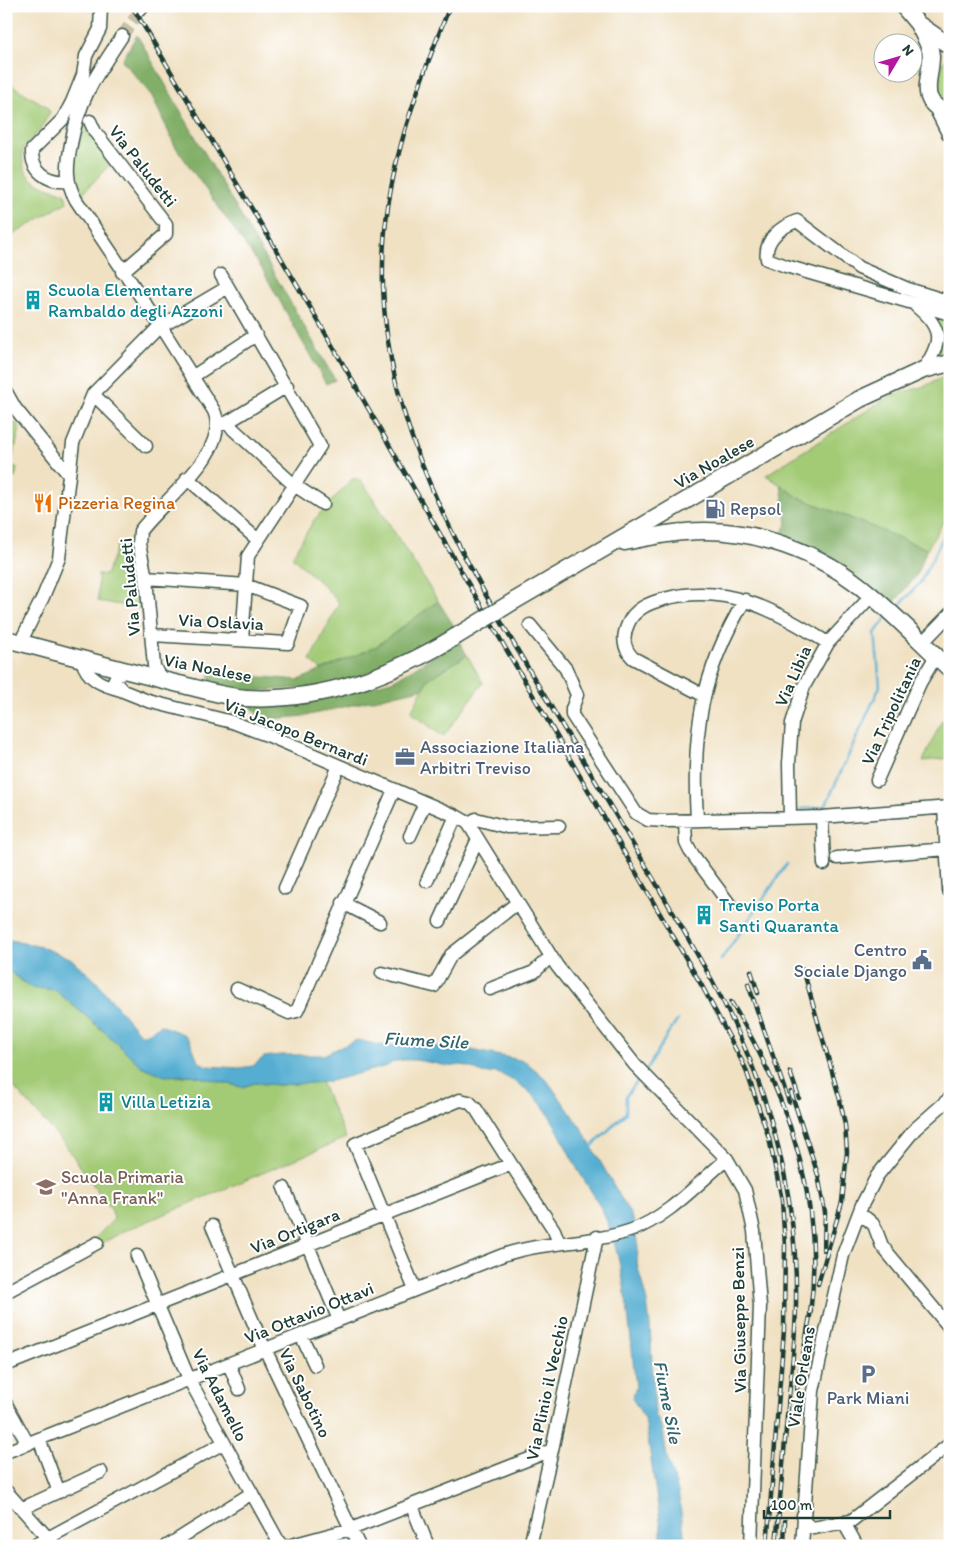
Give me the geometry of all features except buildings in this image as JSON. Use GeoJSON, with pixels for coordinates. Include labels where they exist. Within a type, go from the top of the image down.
{"type":"FeatureCollection","features":[{"type":"Feature","properties":{"kind":"main road"},"geometry":{"type":"LineString","coordinates":[[903,6],[918,24],[929,45],[930,68]]}},
{"type":"Feature","properties":{"kind":"main road"},"geometry":{"type":"LineString","coordinates":[[918,24],[950,46]]}},
{"type":"Feature","properties":{"kind":"main road"},"geometry":{"type":"LineString","coordinates":[[950,53],[940,57],[930,68],[926,78],[930,99],[944,110],[950,133]]}},
{"type":"Feature","properties":{"kind":"main road","name":"Via Noalese"},"geometry":{"type":"LineString","coordinates":[[13,641],[124,671],[246,698],[316,694],[355,685],[388,673],[421,657],[860,399],[940,364]]}},
{"type":"Feature","properties":{"kind":"main road"},"geometry":{"type":"LineString","coordinates":[[670,510],[675,523],[688,532]]}},
{"type":"Feature","properties":{"kind":"main road"},"geometry":{"type":"LineString","coordinates":[[611,546],[662,534],[688,532],[742,535],[772,540],[826,563],[876,599],[950,669]]}},
{"type":"Feature","properties":{"kind":"street"},"geometry":{"type":"LineString","coordinates":[[68,181],[57,180],[38,172],[33,164],[32,150],[63,119],[83,75],[86,56],[100,29],[101,6]]}},
{"type":"Feature","properties":{"kind":"street"},"geometry":{"type":"LineString","coordinates":[[122,36],[96,73],[79,108],[67,165],[68,181],[76,200],[122,272],[161,327],[214,412],[223,423],[294,485],[323,504]]}},
{"type":"Feature","properties":{"kind":"street","name":"Via Paludetti"},"geometry":{"type":"LineString","coordinates":[[90,121],[95,132],[166,224],[166,234],[122,272]]}},
{"type":"Feature","properties":{"kind":"street"},"geometry":{"type":"LineString","coordinates":[[950,302],[900,286],[859,268],[797,222],[787,225],[770,240],[766,250],[767,260],[950,314]]}},
{"type":"Feature","properties":{"kind":"street"},"geometry":{"type":"LineString","coordinates":[[221,275],[287,386],[320,446],[248,556],[242,640]]}},
{"type":"Feature","properties":{"kind":"street"},"geometry":{"type":"LineString","coordinates":[[13,641],[43,597],[59,558],[74,438],[93,394],[161,327],[228,287]]}},
{"type":"Feature","properties":{"kind":"street"},"geometry":{"type":"LineString","coordinates":[[912,303],[927,315],[936,331],[940,364]]}},
{"type":"Feature","properties":{"kind":"street"},"geometry":{"type":"LineString","coordinates":[[192,377],[256,335]]}},
{"type":"Feature","properties":{"kind":"street"},"geometry":{"type":"LineString","coordinates":[[223,423],[287,386]]}},
{"type":"Feature","properties":{"kind":"street"},"geometry":{"type":"LineString","coordinates":[[6,392],[15,408],[69,474]]}},
{"type":"Feature","properties":{"kind":"street"},"geometry":{"type":"LineString","coordinates":[[93,394],[146,446]]}},
{"type":"Feature","properties":{"kind":"street","name":"Via Paludetti"},"geometry":{"type":"LineString","coordinates":[[165,681],[155,670],[140,531],[212,450],[223,423]]}},
{"type":"Feature","properties":{"kind":"street"},"geometry":{"type":"LineString","coordinates":[[187,478],[258,540]]}},
{"type":"Feature","properties":{"kind":"street"},"geometry":{"type":"LineString","coordinates":[[146,578],[246,585]]}},
{"type":"Feature","properties":{"kind":"street","name":"Via Oslavia"},"geometry":{"type":"LineString","coordinates":[[152,635],[288,643],[301,606],[246,585]]}},
{"type":"Feature","properties":{"kind":"street"},"geometry":{"type":"LineString","coordinates":[[703,695],[633,658],[623,642],[632,615],[644,606],[668,598],[696,594],[720,595],[745,600],[782,615],[828,642]]}},
{"type":"Feature","properties":{"kind":"street","name":"Via Libia"},"geometry":{"type":"LineString","coordinates":[[790,818],[788,764],[792,723],[804,686],[828,642],[876,599]]}},
{"type":"Feature","properties":{"kind":"street"},"geometry":{"type":"LineString","coordinates":[[730,905],[690,851],[686,842],[691,820],[703,695],[718,649],[745,600]]}},
{"type":"Feature","properties":{"kind":"street"},"geometry":{"type":"LineString","coordinates":[[922,643],[950,614]]}},
{"type":"Feature","properties":{"kind":"street"},"geometry":{"type":"LineString","coordinates":[[530,625],[570,674],[578,694],[572,709],[572,715],[636,813],[648,820],[691,820],[822,817],[947,808],[949,892]]}},
{"type":"Feature","properties":{"kind":"street","name":"Via Tripolitania"},"geometry":{"type":"LineString","coordinates":[[877,780],[920,683],[936,656]]}},
{"type":"Feature","properties":{"kind":"street","name":"Via Jacopo Bernardi"},"geometry":{"type":"LineString","coordinates":[[82,660],[86,670],[93,679],[148,701],[242,725],[456,816],[468,823]]}},
{"type":"Feature","properties":{"kind":"street"},"geometry":{"type":"LineString","coordinates":[[123,691],[114,681],[116,676],[124,671]]}},
{"type":"Feature","properties":{"kind":"street"},"geometry":{"type":"LineString","coordinates":[[285,888],[339,766]]}},
{"type":"Feature","properties":{"kind":"street"},"geometry":{"type":"LineString","coordinates":[[237,989],[289,1012],[297,1011],[394,790]]}},
{"type":"Feature","properties":{"kind":"street"},"geometry":{"type":"LineString","coordinates":[[410,836],[425,803]]}},
{"type":"Feature","properties":{"kind":"street"},"geometry":{"type":"LineString","coordinates":[[427,881],[456,816]]}},
{"type":"Feature","properties":{"kind":"street"},"geometry":{"type":"LineString","coordinates":[[822,817],[824,864]]}},
{"type":"Feature","properties":{"kind":"street"},"geometry":{"type":"LineString","coordinates":[[468,823],[476,818],[507,827],[560,826]]}},
{"type":"Feature","properties":{"kind":"street","name":"Via Giuseppe Benzi"},"geometry":{"type":"LineString","coordinates":[[468,823],[550,957],[635,1065],[727,1159],[740,1180],[750,1208],[759,1276],[759,1371],[751,1546]]}},
{"type":"Feature","properties":{"kind":"street"},"geometry":{"type":"LineString","coordinates":[[440,921],[478,839]]}},
{"type":"Feature","properties":{"kind":"street"},"geometry":{"type":"LineString","coordinates":[[837,858],[947,849]]}},
{"type":"Feature","properties":{"kind":"street"},"geometry":{"type":"LineString","coordinates":[[343,903],[380,922]]}},
{"type":"Feature","properties":{"kind":"street"},"geometry":{"type":"LineString","coordinates":[[382,973],[434,986],[451,955],[516,904]]}},
{"type":"Feature","properties":{"kind":"street"},"geometry":{"type":"LineString","coordinates":[[490,989],[534,972],[550,957]]}},
{"type":"Feature","properties":{"kind":"street","name":"Viale Orleans"},"geometry":{"type":"LineString","coordinates":[[802,1546],[813,1391],[843,1255],[857,1218],[877,1176],[915,1129],[950,1098]]}},
{"type":"Feature","properties":{"kind":"street"},"geometry":{"type":"LineString","coordinates":[[415,1290],[355,1144],[455,1100],[465,1100],[472,1105],[554,1230],[559,1243]]}},
{"type":"Feature","properties":{"kind":"street","name":"Via Ottavio Ottavi"},"geometry":{"type":"LineString","coordinates":[[6,1452],[504,1255],[602,1236],[640,1226],[668,1208],[727,1159]]}},
{"type":"Feature","properties":{"kind":"street","name":"Via Ortigara"},"geometry":{"type":"LineString","coordinates":[[6,1365],[511,1164]]}},
{"type":"Feature","properties":{"kind":"street"},"geometry":{"type":"LineString","coordinates":[[284,1188],[339,1320]]}},
{"type":"Feature","properties":{"kind":"street"},"geometry":{"type":"LineString","coordinates":[[857,1218],[866,1218],[874,1225],[882,1246],[950,1328]]}},
{"type":"Feature","properties":{"kind":"street","name":"Via Sabotino"},"geometry":{"type":"LineString","coordinates":[[212,1226],[265,1350],[359,1546]]}},
{"type":"Feature","properties":{"kind":"street","name":"Via Plinio il Vecchio"},"geometry":{"type":"LineString","coordinates":[[530,1546],[602,1236]]}},
{"type":"Feature","properties":{"kind":"street"},"geometry":{"type":"LineString","coordinates":[[6,1292],[97,1243]]}},
{"type":"Feature","properties":{"kind":"street","name":"Via Adamello"},"geometry":{"type":"LineString","coordinates":[[137,1256],[189,1379],[281,1546]]}},
{"type":"Feature","properties":{"kind":"street"},"geometry":{"type":"LineString","coordinates":[[302,1335],[315,1365]]}},
{"type":"Feature","properties":{"kind":"street"},"geometry":{"type":"LineString","coordinates":[[229,1364],[239,1388]]}},
{"type":"Feature","properties":{"kind":"street"},"geometry":{"type":"LineString","coordinates":[[6,1404],[34,1442],[59,1492]]}},
{"type":"Feature","properties":{"kind":"street"},"geometry":{"type":"LineString","coordinates":[[33,1546],[52,1541],[224,1443]]}},
{"type":"Feature","properties":{"kind":"street"},"geometry":{"type":"LineString","coordinates":[[802,1546],[805,1537],[813,1528],[844,1523],[859,1515],[950,1444]]}},
{"type":"Feature","properties":{"kind":"street"},"geometry":{"type":"LineString","coordinates":[[288,1546],[351,1529],[552,1450]]}},
{"type":"Feature","properties":{"kind":"street"},"geometry":{"type":"LineString","coordinates":[[24,1508],[101,1472]]}},
{"type":"Feature","properties":{"kind":"street"},"geometry":{"type":"LineString","coordinates":[[6,1491],[24,1508],[52,1541]]}},
{"type":"Feature","properties":{"kind":"street"},"geometry":{"type":"LineString","coordinates":[[167,1546],[252,1493]]}},
{"type":"Feature","properties":{"kind":"street"},"geometry":{"type":"LineString","coordinates":[[412,1506],[428,1546]]}},
{"type":"Feature","properties":{"kind":"street"},"geometry":{"type":"LineString","coordinates":[[803,1515],[805,1523],[813,1528]]}},
{"type":"Feature","properties":{"kind":"street"},"geometry":{"type":"LineString","coordinates":[[844,1523],[857,1546]]}},
{"type":"Feature","properties":{"kind":"green space"},"geometry":{"type":"Polygon","coordinates":[[[137,35],[335,380],[326,384],[262,269],[175,146],[152,96],[122,60],[137,35]]]}},
{"type":"Feature","properties":{"kind":"green space"},"geometry":{"type":"Polygon","coordinates":[[[950,58],[950,103],[939,93],[936,87],[935,74],[943,62],[950,58]]]}},
{"type":"Feature","properties":{"kind":"green space"},"geometry":{"type":"Polygon","coordinates":[[[6,82],[46,106],[50,112],[40,130],[23,148],[24,168],[32,180],[65,193],[67,202],[6,239],[6,82]]]}},
{"type":"Feature","properties":{"kind":"green space"},"geometry":{"type":"Polygon","coordinates":[[[83,121],[114,160],[81,195],[75,176],[74,158],[83,121]]]}},
{"type":"Feature","properties":{"kind":"green space"},"geometry":{"type":"Polygon","coordinates":[[[929,313],[950,320],[950,351],[938,357],[929,313]]]}},
{"type":"Feature","properties":{"kind":"green space"},"geometry":{"type":"Polygon","coordinates":[[[950,374],[950,511],[927,549],[798,497],[766,475],[890,396],[925,386],[950,374]]]}},
{"type":"Feature","properties":{"kind":"green space"},"geometry":{"type":"Polygon","coordinates":[[[16,423],[20,428],[11,465],[17,468],[15,478],[6,475],[6,431],[16,423]]]}},
{"type":"Feature","properties":{"kind":"green space"},"geometry":{"type":"Polygon","coordinates":[[[352,479],[358,479],[364,484],[438,601],[375,647],[321,670],[310,660],[339,603],[324,586],[292,557],[314,520],[352,479]]]}},
{"type":"Feature","properties":{"kind":"green space"},"geometry":{"type":"Polygon","coordinates":[[[781,485],[798,497],[927,549],[916,576],[891,606],[835,562],[780,535],[787,524],[781,485]]]}},
{"type":"Feature","properties":{"kind":"green space"},"geometry":{"type":"Polygon","coordinates":[[[118,544],[136,550],[144,609],[98,601],[98,574],[106,575],[118,544]]]}},
{"type":"Feature","properties":{"kind":"green space"},"geometry":{"type":"Polygon","coordinates":[[[438,601],[457,631],[418,654],[332,686],[256,691],[210,684],[210,673],[299,680],[377,646],[438,601]]]}},
{"type":"Feature","properties":{"kind":"green space"},"geometry":{"type":"Polygon","coordinates":[[[459,641],[467,655],[427,680],[424,688],[305,716],[261,720],[247,700],[339,696],[394,680],[459,641]]]}},
{"type":"Feature","properties":{"kind":"green space"},"geometry":{"type":"Polygon","coordinates":[[[467,655],[483,683],[443,737],[411,712],[427,680],[467,655]]]}},
{"type":"Feature","properties":{"kind":"green space"},"geometry":{"type":"Polygon","coordinates":[[[942,720],[950,727],[950,758],[923,761],[942,720]]]}},
{"type":"Feature","properties":{"kind":"green space"},"geometry":{"type":"Polygon","coordinates":[[[6,969],[30,987],[55,990],[122,1047],[178,1077],[191,1075],[242,1087],[255,1083],[278,1085],[321,1082],[346,1138],[122,1232],[98,1246],[94,1239],[114,1219],[112,1211],[63,1142],[11,1084],[13,1073],[6,1072],[6,969]]]}},
{"type":"Feature","properties":{"kind":"water"},"geometry":{"type":"Polygon","coordinates":[[[6,939],[41,947],[70,958],[94,979],[140,1034],[146,1034],[161,1025],[181,1033],[190,1041],[198,1061],[207,1066],[239,1068],[253,1066],[264,1057],[323,1055],[357,1040],[379,1045],[457,1047],[525,1061],[546,1079],[580,1126],[633,1219],[638,1247],[637,1264],[647,1302],[650,1325],[655,1414],[663,1430],[667,1458],[678,1492],[686,1546],[661,1546],[661,1527],[645,1419],[632,1398],[636,1387],[629,1320],[622,1276],[611,1233],[600,1206],[578,1170],[555,1125],[538,1100],[527,1090],[513,1080],[495,1072],[486,1074],[461,1065],[450,1066],[409,1060],[393,1062],[387,1066],[327,1082],[278,1085],[255,1083],[242,1087],[191,1075],[165,1076],[141,1066],[104,1031],[55,990],[30,987],[6,969],[6,939]]]}},
{"type":"Feature","properties":{"kind":"waterway"},"geometry":{"type":"LineString","coordinates":[[895,610],[920,583],[950,524]]}},
{"type":"Feature","properties":{"kind":"waterway"},"geometry":{"type":"LineString","coordinates":[[800,809],[825,807],[880,686],[875,633],[887,617]]}},
{"type":"Feature","properties":{"kind":"waterway"},"geometry":{"type":"LineString","coordinates":[[721,960],[787,864]]}},
{"type":"Feature","properties":{"kind":"waterway"},"geometry":{"type":"LineString","coordinates":[[645,1071],[678,1020]]}},
{"type":"Feature","properties":{"kind":"waterway"},"geometry":{"type":"LineString","coordinates":[[591,1147],[626,1113],[626,1096],[639,1079]]}},
{"type":"Feature","properties":{"kind":"tunnel"},"geometry":{"type":"LineString","coordinates":[[122,36],[141,9]]}},
{"type":"Feature","properties":{"kind":"railway"},"geometry":{"type":"LineString","coordinates":[[132,6],[320,324],[702,986],[745,1067],[769,1138],[782,1200],[785,1246],[784,1330],[767,1546]]}},
{"type":"Feature","properties":{"kind":"railway"},"geometry":{"type":"LineString","coordinates":[[450,6],[412,108],[393,177],[387,213],[383,286],[388,342],[399,396],[416,449],[437,500],[461,550],[713,982],[747,1054],[761,1091],[783,1166],[790,1205],[796,1285],[795,1334],[776,1546]]}},
{"type":"Feature","properties":{"kind":"railway"},"geometry":{"type":"LineString","coordinates":[[803,969],[840,1100],[845,1125],[847,1152],[842,1202],[818,1284]]}},
{"type":"Feature","properties":{"kind":"railway"},"geometry":{"type":"LineString","coordinates":[[751,971],[758,993]]}},
{"type":"Feature","properties":{"kind":"railway"},"geometry":{"type":"LineString","coordinates":[[748,984],[789,1102]]}},
{"type":"Feature","properties":{"kind":"railway"},"geometry":{"type":"LineString","coordinates":[[731,1002],[752,1038],[770,1075],[798,1152],[807,1192],[812,1232],[813,1273],[810,1315]]}},
{"type":"Feature","properties":{"kind":"railway"},"geometry":{"type":"LineString","coordinates":[[790,1072],[799,1098]]}},
{"type":"Feature","properties":{"kind":"railway"},"geometry":{"type":"LineString","coordinates":[[791,1092],[818,1175],[825,1212],[824,1250]]}},
{"type":"Feature","properties":{"kind":"railway"},"geometry":{"type":"LineString","coordinates":[[797,1389],[811,1310]]}},
{"type":"Feature","properties":{"kind":"railway"},"geometry":{"type":"LineString","coordinates":[[784,1546],[785,1521]]}},
{"type":"Feature","properties":{"kind":"place","name":"Scuola Elementare Rambaldo degli Azzoni"},"geometry":{"type":"Point","coordinates":[33,300]}},
{"type":"Feature","properties":{"kind":"place","name":"Pizzeria Regina"},"geometry":{"type":"Point","coordinates":[43,503]}},
{"type":"Feature","properties":{"kind":"place","name":"Repsol"},"geometry":{"type":"Point","coordinates":[715,509]}},
{"type":"Feature","properties":{"kind":"place","name":"Associazione Italiana Arbitri Treviso"},"geometry":{"type":"Point","coordinates":[405,757]}},
{"type":"Feature","properties":{"kind":"place","name":"Treviso Porta Santi Quaranta"},"geometry":{"type":"Point","coordinates":[704,915]}},
{"type":"Feature","properties":{"kind":"place","name":"Centro Sociale Django"},"geometry":{"type":"Point","coordinates":[922,960]}},
{"type":"Feature","properties":{"kind":"place","name":"Villa Letizia"},"geometry":{"type":"Point","coordinates":[106,1102]}},
{"type":"Feature","properties":{"kind":"place","name":"Scuola Primaria \"Anna Frank\""},"geometry":{"type":"Point","coordinates":[46,1187]}},
{"type":"Feature","properties":{"kind":"place","name":"Park Miani"},"geometry":{"type":"Point","coordinates":[868,1374]}},
{"type":"Feature","properties":{"kind":"water label","name":"Fiume Sile"},"geometry":{"type":"Point","coordinates":[426,1040]}},
{"type":"Feature","properties":{"kind":"water label","name":"Fiume Sile"},"geometry":{"type":"Point","coordinates":[668,1402]}}]}
